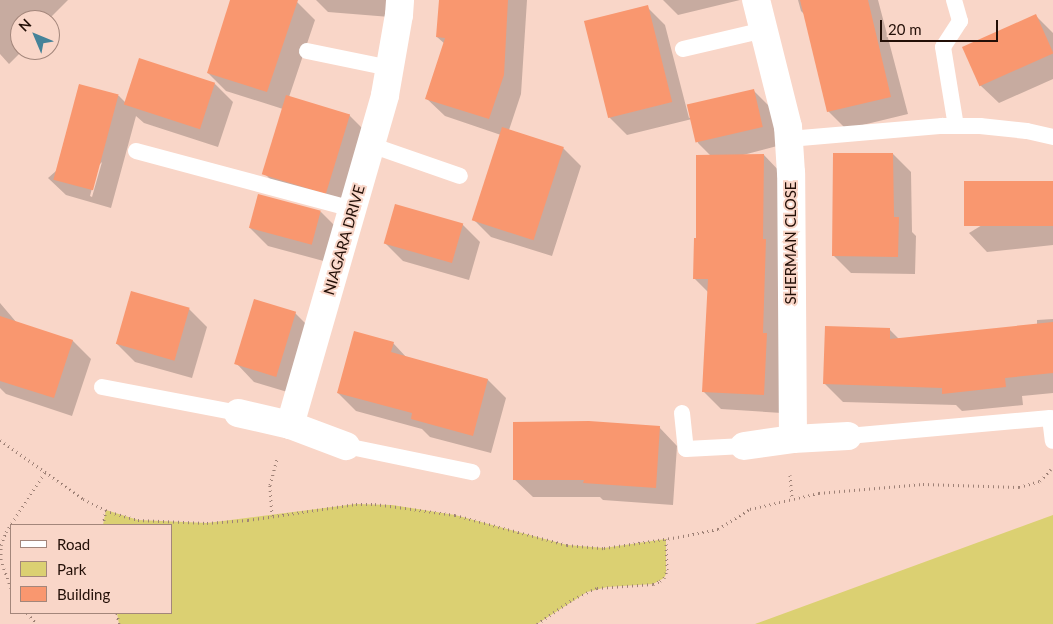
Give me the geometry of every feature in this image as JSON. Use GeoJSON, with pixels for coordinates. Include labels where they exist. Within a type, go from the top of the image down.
{"type":"FeatureCollection","features":[{"type":"Feature","properties":{"kind":"street","name":"NIAGARA DRIVE"},"geometry":{"type":"LineString","coordinates":[[288,424],[353,209],[385,95],[400,0]]}},
{"type":"Feature","properties":{"kind":"street","name":"SHERMAN CLOSE"},"geometry":{"type":"LineString","coordinates":[[756,0],[789,139],[793,439]]}},
{"type":"Feature","properties":{"kind":"street"},"geometry":{"type":"LineString","coordinates":[[238,413],[288,424],[346,446]]}},
{"type":"Feature","properties":{"kind":"street"},"geometry":{"type":"LineString","coordinates":[[744,446],[793,439],[848,436]]}},
{"type":"Feature","properties":{"kind":"lane"},"geometry":{"type":"LineString","coordinates":[[954,0],[960,21],[943,47],[956,126]]}},
{"type":"Feature","properties":{"kind":"lane"},"geometry":{"type":"LineString","coordinates":[[683,49],[764,30]]}},
{"type":"Feature","properties":{"kind":"lane"},"geometry":{"type":"LineString","coordinates":[[307,51],[390,68]]}},
{"type":"Feature","properties":{"kind":"lane"},"geometry":{"type":"LineString","coordinates":[[789,139],[956,126],[980,126],[1027,131],[1053,137]]}},
{"type":"Feature","properties":{"kind":"lane"},"geometry":{"type":"LineString","coordinates":[[371,145],[460,176]]}},
{"type":"Feature","properties":{"kind":"lane"},"geometry":{"type":"LineString","coordinates":[[136,151],[353,209]]}},
{"type":"Feature","properties":{"kind":"lane"},"geometry":{"type":"LineString","coordinates":[[102,386],[238,413]]}},
{"type":"Feature","properties":{"kind":"lane"},"geometry":{"type":"LineString","coordinates":[[682,413],[686,449],[744,446]]}},
{"type":"Feature","properties":{"kind":"lane"},"geometry":{"type":"LineString","coordinates":[[848,436],[1052,417],[1053,441]]}},
{"type":"Feature","properties":{"kind":"lane"},"geometry":{"type":"LineString","coordinates":[[346,446],[472,472]]}},
{"type":"Feature","properties":{"kind":"path"},"geometry":{"type":"LineString","coordinates":[[272,516],[270,485],[288,424]]}},
{"type":"Feature","properties":{"kind":"path"},"geometry":{"type":"LineString","coordinates":[[0,440],[82,499],[106,510],[138,520],[207,523],[356,504],[375,504],[454,515],[567,545],[604,548],[718,529],[750,509],[819,493],[923,484],[1019,487],[1040,481],[1046,477],[1053,466]]}},
{"type":"Feature","properties":{"kind":"path"},"geometry":{"type":"LineString","coordinates":[[11,524],[45,472]]}},
{"type":"Feature","properties":{"kind":"path"},"geometry":{"type":"LineString","coordinates":[[103,524],[106,510]]}},
{"type":"Feature","properties":{"kind":"path"},"geometry":{"type":"LineString","coordinates":[[10,526],[1,545],[0,560],[10,585]]}},
{"type":"Feature","properties":{"kind":"path"},"geometry":{"type":"LineString","coordinates":[[537,624],[573,599],[597,588],[653,584],[660,581],[664,578],[667,570],[666,539]]}},
{"type":"Feature","properties":{"kind":"path"},"geometry":{"type":"LineString","coordinates":[[28,614],[37,624]]}},
{"type":"Feature","properties":{"kind":"green space"},"geometry":{"type":"Polygon","coordinates":[[[356,504],[392,505],[455,515],[567,545],[604,548],[666,539],[666,574],[664,578],[653,584],[607,587],[587,592],[537,624],[119,624],[117,614],[172,614],[172,524],[103,524],[106,510],[138,520],[207,523],[356,504]]]}},
{"type":"Feature","properties":{"kind":"green space"},"geometry":{"type":"Polygon","coordinates":[[[1053,515],[1053,624],[755,624],[1053,515]]]}},
{"type":"Feature","properties":{"kind":"building"},"geometry":{"type":"Polygon","coordinates":[[[230,0],[298,0],[267,92],[207,73],[230,0]]]}},
{"type":"Feature","properties":{"kind":"building"},"geometry":{"type":"Polygon","coordinates":[[[439,0],[508,0],[504,75],[489,119],[425,99],[445,38],[436,37],[439,0]]]}},
{"type":"Feature","properties":{"kind":"building"},"geometry":{"type":"Polygon","coordinates":[[[800,0],[868,0],[891,97],[827,112],[800,0]]]}},
{"type":"Feature","properties":{"kind":"building"},"geometry":{"type":"Polygon","coordinates":[[[648,5],[672,102],[608,118],[584,21],[648,5]]]}},
{"type":"Feature","properties":{"kind":"building"},"geometry":{"type":"Polygon","coordinates":[[[1036,14],[1053,54],[979,86],[962,47],[1036,14]]]}},
{"type":"Feature","properties":{"kind":"building"},"geometry":{"type":"Polygon","coordinates":[[[139,58],[215,83],[200,129],[124,105],[139,58]]]}},
{"type":"Feature","properties":{"kind":"building"},"geometry":{"type":"Polygon","coordinates":[[[79,84],[119,95],[93,190],[53,180],[79,84]]]}},
{"type":"Feature","properties":{"kind":"building"},"geometry":{"type":"Polygon","coordinates":[[[754,89],[763,127],[696,143],[687,105],[754,89]]]}},
{"type":"Feature","properties":{"kind":"building"},"geometry":{"type":"Polygon","coordinates":[[[286,95],[350,115],[326,194],[262,174],[286,95]]]}},
{"type":"Feature","properties":{"kind":"building"},"geometry":{"type":"Polygon","coordinates":[[[502,127],[564,147],[534,240],[472,220],[502,127]]]}},
{"type":"Feature","properties":{"kind":"building"},"geometry":{"type":"Polygon","coordinates":[[[833,153],[893,153],[894,217],[899,217],[898,257],[832,256],[833,153]]]}},
{"type":"Feature","properties":{"kind":"building"},"geometry":{"type":"Polygon","coordinates":[[[764,154],[763,239],[766,239],[763,333],[767,333],[764,395],[702,392],[708,279],[693,279],[694,238],[696,238],[696,155],[764,154]]]}},
{"type":"Feature","properties":{"kind":"building"},"geometry":{"type":"Polygon","coordinates":[[[964,181],[1053,181],[1053,226],[964,226],[964,181]]]}},
{"type":"Feature","properties":{"kind":"building"},"geometry":{"type":"Polygon","coordinates":[[[258,194],[321,211],[312,245],[249,228],[258,194]]]}},
{"type":"Feature","properties":{"kind":"building"},"geometry":{"type":"Polygon","coordinates":[[[395,204],[463,224],[452,263],[384,243],[395,204]]]}},
{"type":"Feature","properties":{"kind":"building"},"geometry":{"type":"Polygon","coordinates":[[[131,291],[190,308],[174,361],[116,344],[131,291]]]}},
{"type":"Feature","properties":{"kind":"building"},"geometry":{"type":"Polygon","coordinates":[[[254,299],[296,312],[276,377],[234,364],[254,299]]]}},
{"type":"Feature","properties":{"kind":"building"},"geometry":{"type":"Polygon","coordinates":[[[0,316],[73,340],[54,398],[0,381],[0,316]]]}},
{"type":"Feature","properties":{"kind":"building"},"geometry":{"type":"Polygon","coordinates":[[[1053,322],[1053,373],[1005,378],[1006,387],[942,394],[942,388],[823,384],[825,326],[890,328],[890,339],[1053,322]]]}},
{"type":"Feature","properties":{"kind":"building"},"geometry":{"type":"Polygon","coordinates":[[[354,331],[394,342],[391,352],[488,379],[473,436],[411,419],[412,413],[337,393],[354,331]]]}},
{"type":"Feature","properties":{"kind":"building"},"geometry":{"type":"Polygon","coordinates":[[[589,421],[660,426],[656,488],[583,483],[584,480],[513,480],[513,422],[589,421]]]}}]}
